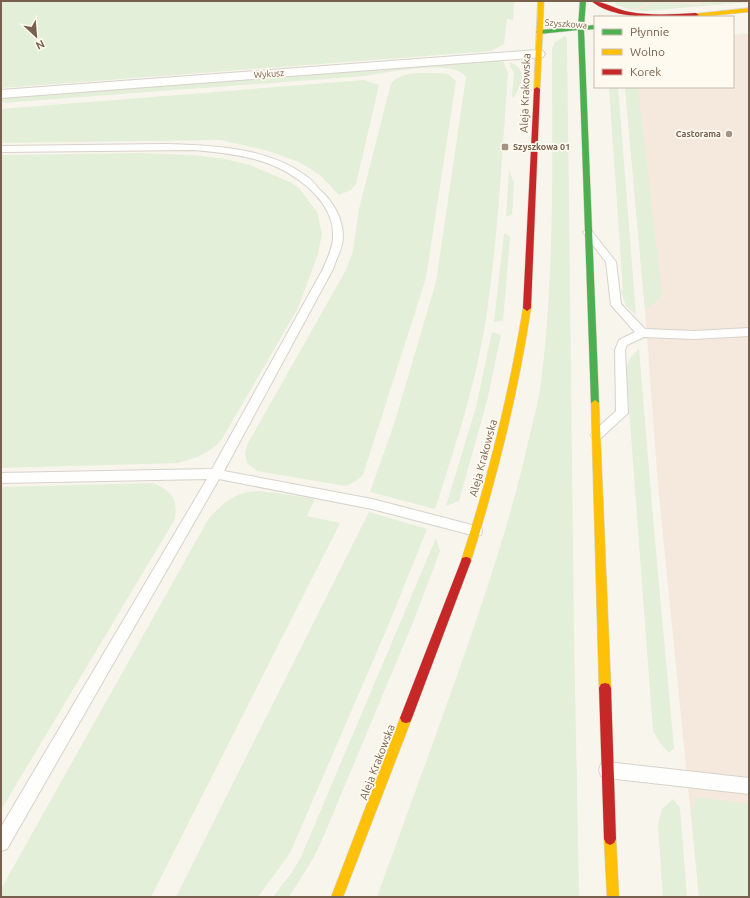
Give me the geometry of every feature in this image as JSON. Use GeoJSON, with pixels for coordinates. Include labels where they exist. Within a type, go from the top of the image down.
{"type":"FeatureCollection","features":[{"type":"Feature","properties":{"kind":"main road","name":"Aleja Krakowska"},"geometry":{"type":"LineString","coordinates":[[336,897],[460,579],[476,531],[502,437],[520,358],[528,300],[541,1]]}},
{"type":"Feature","properties":{"kind":"main road"},"geometry":{"type":"LineString","coordinates":[[583,1],[581,31],[597,436],[607,770],[613,897]]}},
{"type":"Feature","properties":{"kind":"main road"},"geometry":{"type":"LineString","coordinates":[[594,1],[613,10],[639,16],[696,16],[749,10]]}},
{"type":"Feature","properties":{"kind":"main road","name":"Szyszkowa"},"geometry":{"type":"LineString","coordinates":[[539,32],[581,31],[594,27]]}},
{"type":"Feature","properties":{"kind":"main road","name":"Szyszkowa"},"geometry":{"type":"LineString","coordinates":[[581,31],[594,36]]}},
{"type":"Feature","properties":{"kind":"street","name":"Wykusz"},"geometry":{"type":"LineString","coordinates":[[1,94],[538,54]]}},
{"type":"Feature","properties":{"kind":"lane"},"geometry":{"type":"LineString","coordinates":[[1,149],[183,147],[226,150],[262,158],[290,168],[318,190],[330,206],[336,221],[338,239],[328,269],[216,474],[1,843]]}},
{"type":"Feature","properties":{"kind":"lane"},"geometry":{"type":"LineString","coordinates":[[588,232],[611,262],[616,305],[642,333]]}},
{"type":"Feature","properties":{"kind":"lane"},"geometry":{"type":"LineString","coordinates":[[597,436],[622,413],[620,350],[623,343],[642,333],[701,335],[749,332]]}},
{"type":"Feature","properties":{"kind":"lane"},"geometry":{"type":"LineString","coordinates":[[1,478],[216,474],[372,504],[476,531]]}},
{"type":"Feature","properties":{"kind":"lane"},"geometry":{"type":"LineString","coordinates":[[607,770],[749,786]]}},
{"type":"Feature","properties":{"kind":"shaded area"},"geometry":{"type":"Polygon","coordinates":[[[615,1],[749,2],[636,11],[616,5],[615,1]]]}},
{"type":"Feature","properties":{"kind":"shaded area"},"geometry":{"type":"Polygon","coordinates":[[[749,33],[749,897],[699,897],[658,485],[645,310],[625,88],[734,88],[734,35],[749,33]]]}},
{"type":"Feature","properties":{"kind":"green space"},"geometry":{"type":"Polygon","coordinates":[[[1,1],[514,1],[513,20],[507,19],[504,44],[491,51],[1,88],[1,1]]]}},
{"type":"Feature","properties":{"kind":"green space"},"geometry":{"type":"Polygon","coordinates":[[[615,1],[652,1],[632,10],[616,5],[615,1]]]}},
{"type":"Feature","properties":{"kind":"green space"},"geometry":{"type":"Polygon","coordinates":[[[702,1],[749,2],[636,11],[654,2],[702,5],[702,1]]]}},
{"type":"Feature","properties":{"kind":"green space"},"geometry":{"type":"Polygon","coordinates":[[[565,36],[567,38],[574,634],[579,897],[377,897],[457,677],[501,545],[537,407],[541,383],[549,300],[551,258],[552,49],[555,42],[565,36]]]}},
{"type":"Feature","properties":{"kind":"green space"},"geometry":{"type":"Polygon","coordinates":[[[498,61],[504,62],[508,72],[497,227],[486,319],[471,391],[435,509],[370,492],[395,421],[436,282],[466,77],[459,71],[448,68],[418,68],[365,76],[1,103],[1,98],[498,61]]]}},
{"type":"Feature","properties":{"kind":"green space"},"geometry":{"type":"Polygon","coordinates":[[[510,62],[520,70],[522,74],[521,83],[514,98],[512,96],[514,72],[510,67],[510,62]]]}},
{"type":"Feature","properties":{"kind":"green space"},"geometry":{"type":"Polygon","coordinates":[[[418,73],[448,74],[456,81],[426,278],[363,475],[356,481],[346,486],[257,471],[247,463],[245,453],[248,443],[346,270],[353,251],[359,209],[391,83],[401,76],[418,73]]]}},
{"type":"Feature","properties":{"kind":"green space"},"geometry":{"type":"Polygon","coordinates":[[[364,80],[379,85],[356,184],[351,190],[339,195],[320,175],[299,162],[265,150],[220,140],[1,143],[1,109],[364,80]]]}},
{"type":"Feature","properties":{"kind":"green space"},"geometry":{"type":"Polygon","coordinates":[[[609,88],[618,88],[636,315],[626,306],[621,290],[623,290],[609,88]]]}},
{"type":"Feature","properties":{"kind":"green space"},"geometry":{"type":"Polygon","coordinates":[[[625,88],[638,88],[662,294],[659,299],[645,310],[625,88]]]}},
{"type":"Feature","properties":{"kind":"green space"},"geometry":{"type":"Polygon","coordinates":[[[139,153],[193,155],[225,159],[250,165],[290,182],[299,188],[317,212],[322,233],[318,254],[298,308],[222,439],[212,449],[202,455],[177,463],[1,468],[1,155],[139,153]]]}},
{"type":"Feature","properties":{"kind":"green space"},"geometry":{"type":"Polygon","coordinates":[[[509,170],[514,182],[512,214],[506,217],[509,170]]]}},
{"type":"Feature","properties":{"kind":"green space"},"geometry":{"type":"Polygon","coordinates":[[[504,233],[510,236],[510,238],[503,321],[494,322],[504,233]]]}},
{"type":"Feature","properties":{"kind":"green space"},"geometry":{"type":"Polygon","coordinates":[[[492,332],[501,335],[487,401],[459,501],[446,506],[476,407],[492,332]]]}},
{"type":"Feature","properties":{"kind":"green space"},"geometry":{"type":"Polygon","coordinates":[[[639,349],[674,748],[669,753],[660,743],[653,731],[626,368],[631,357],[639,349]]]}},
{"type":"Feature","properties":{"kind":"green space"},"geometry":{"type":"Polygon","coordinates":[[[153,483],[169,492],[172,496],[176,512],[175,519],[1,810],[1,487],[153,483]]]}},
{"type":"Feature","properties":{"kind":"green space"},"geometry":{"type":"Polygon","coordinates":[[[259,491],[315,499],[307,516],[340,523],[151,897],[1,897],[1,889],[209,518],[231,498],[243,493],[259,491]]]}},
{"type":"Feature","properties":{"kind":"green space"},"geometry":{"type":"Polygon","coordinates":[[[369,512],[427,529],[388,626],[290,853],[258,897],[176,897],[369,512]]]}},
{"type":"Feature","properties":{"kind":"green space"},"geometry":{"type":"Polygon","coordinates":[[[436,538],[440,551],[414,620],[325,833],[314,857],[289,897],[273,897],[292,872],[301,857],[436,538]]]}},
{"type":"Feature","properties":{"kind":"green space"},"geometry":{"type":"Polygon","coordinates":[[[697,797],[749,804],[749,897],[699,897],[691,811],[697,797]]]}},
{"type":"Feature","properties":{"kind":"green space"},"geometry":{"type":"Polygon","coordinates":[[[673,799],[680,808],[687,897],[663,897],[658,825],[662,809],[673,799]]]}},
{"type":"Feature","properties":{"kind":"traffic: fast"},"geometry":{"type":"LineString","coordinates":[[583,1],[581,13],[581,35],[595,403]]}},
{"type":"Feature","properties":{"kind":"traffic: fast"},"geometry":{"type":"LineString","coordinates":[[539,32],[594,27]]}},
{"type":"Feature","properties":{"kind":"traffic: slow"},"geometry":{"type":"LineString","coordinates":[[537,89],[541,1]]}},
{"type":"Feature","properties":{"kind":"traffic: slow"},"geometry":{"type":"LineString","coordinates":[[693,16],[749,10]]}},
{"type":"Feature","properties":{"kind":"traffic: slow"},"geometry":{"type":"LineString","coordinates":[[466,561],[494,468],[510,404],[527,308]]}},
{"type":"Feature","properties":{"kind":"traffic: slow"},"geometry":{"type":"LineString","coordinates":[[595,403],[605,688]]}},
{"type":"Feature","properties":{"kind":"traffic: slow"},"geometry":{"type":"LineString","coordinates":[[337,897],[406,718]]}},
{"type":"Feature","properties":{"kind":"traffic: slow"},"geometry":{"type":"LineString","coordinates":[[610,839],[613,897]]}},
{"type":"Feature","properties":{"kind":"traffic: jam"},"geometry":{"type":"LineString","coordinates":[[594,1],[606,7],[631,14],[656,16],[696,15]]}},
{"type":"Feature","properties":{"kind":"traffic: jam"},"geometry":{"type":"LineString","coordinates":[[527,308],[537,89]]}},
{"type":"Feature","properties":{"kind":"traffic: jam"},"geometry":{"type":"LineString","coordinates":[[406,718],[466,561]]}},
{"type":"Feature","properties":{"kind":"traffic: jam"},"geometry":{"type":"LineString","coordinates":[[605,688],[610,839]]}},
{"type":"Feature","properties":{"kind":"place","name":"Castorama"},"geometry":{"type":"Point","coordinates":[729,134]}},
{"type":"Feature","properties":{"kind":"place","name":"Szyszkowa 01"},"geometry":{"type":"Point","coordinates":[505,147]}}]}
